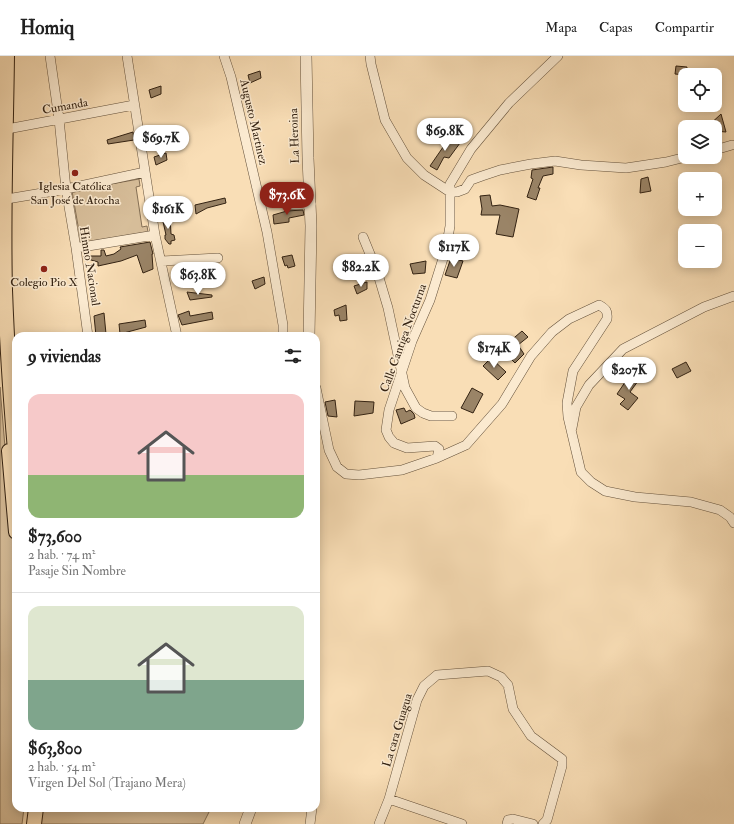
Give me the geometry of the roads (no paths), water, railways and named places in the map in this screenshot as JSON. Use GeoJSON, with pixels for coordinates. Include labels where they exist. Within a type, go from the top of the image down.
{"type":"FeatureCollection","features":[{"type":"Feature","properties":{"kind":"main road"},"geometry":{"type":"LineString","coordinates":[[6,56],[2,200],[12,451]]}},
{"type":"Feature","properties":{"kind":"main road"},"geometry":{"type":"LineString","coordinates":[[0,341],[9,384],[12,417]]}},
{"type":"Feature","properties":{"kind":"main road"},"geometry":{"type":"LineString","coordinates":[[28,824],[29,812]]}},
{"type":"Feature","properties":{"kind":"main road"},"geometry":{"type":"LineString","coordinates":[[34,824],[36,812]]}},
{"type":"Feature","properties":{"kind":"street","name":"Himno Nacional"},"geometry":{"type":"LineString","coordinates":[[50,56],[59,119],[66,190],[76,248],[87,332]]}},
{"type":"Feature","properties":{"kind":"street"},"geometry":{"type":"LineString","coordinates":[[127,56],[155,235],[162,261],[176,332]]}},
{"type":"Feature","properties":{"kind":"street","name":"Augusto Martinez"},"geometry":{"type":"LineString","coordinates":[[224,56],[231,76],[267,232],[283,332]]}},
{"type":"Feature","properties":{"kind":"street","name":"La Heroina"},"geometry":{"type":"LineString","coordinates":[[306,56],[308,158],[311,204],[309,332]]}},
{"type":"Feature","properties":{"kind":"street"},"geometry":{"type":"LineString","coordinates":[[370,56],[385,120],[407,158],[424,175],[450,192],[457,192],[464,189],[471,180],[476,178],[500,170],[531,164],[555,161],[581,165],[626,168],[678,159]]}},
{"type":"Feature","properties":{"kind":"street","name":"Calle Cantiga Nocturna"},"geometry":{"type":"LineString","coordinates":[[436,458],[439,449],[435,446],[407,448],[394,442],[389,437],[386,430],[387,421],[412,341],[430,300],[446,248],[450,226],[450,184],[471,149],[509,103],[558,56]]}},
{"type":"Feature","properties":{"kind":"street","name":"Cumanda"},"geometry":{"type":"LineString","coordinates":[[3,130],[134,105]]}},
{"type":"Feature","properties":{"kind":"street"},"geometry":{"type":"LineString","coordinates":[[722,148],[732,145]]}},
{"type":"Feature","properties":{"kind":"street"},"geometry":{"type":"LineString","coordinates":[[2,200],[66,190],[145,172]]}},
{"type":"Feature","properties":{"kind":"street"},"geometry":{"type":"LineString","coordinates":[[288,205],[311,204]]}},
{"type":"Feature","properties":{"kind":"street"},"geometry":{"type":"LineString","coordinates":[[76,248],[155,235]]}},
{"type":"Feature","properties":{"kind":"street"},"geometry":{"type":"LineString","coordinates":[[363,237],[377,271],[388,308],[405,388],[416,408],[423,413],[431,416],[452,416]]}},
{"type":"Feature","properties":{"kind":"street"},"geometry":{"type":"LineString","coordinates":[[162,261],[218,258]]}},
{"type":"Feature","properties":{"kind":"street"},"geometry":{"type":"LineString","coordinates":[[572,429],[576,407],[589,385],[623,349],[704,307],[734,296]]}},
{"type":"Feature","properties":{"kind":"street"},"geometry":{"type":"LineString","coordinates":[[320,407],[329,450],[337,467],[346,474],[359,476],[402,470],[436,458],[466,445],[502,404],[531,356],[552,332],[569,319],[599,305],[605,308],[608,313],[608,319],[573,371],[567,403],[568,417],[581,472],[591,482],[605,491],[635,497],[691,502],[720,510],[730,517],[734,523]]}},
{"type":"Feature","properties":{"kind":"street","name":"La cara Guagua"},"geometry":{"type":"LineString","coordinates":[[379,824],[389,799],[417,700],[424,686],[437,675],[488,671],[501,677],[508,685],[513,709],[531,736],[562,759],[562,766],[547,820],[543,824]]}},
{"type":"Feature","properties":{"kind":"street"},"geometry":{"type":"LineString","coordinates":[[389,799],[462,824]]}},
{"type":"Feature","properties":{"kind":"street"},"geometry":{"type":"LineString","coordinates":[[245,824],[250,812]]}},
{"type":"Feature","properties":{"kind":"street"},"geometry":{"type":"LineString","coordinates":[[310,824],[312,812]]}},
{"type":"Feature","properties":{"kind":"street"},"geometry":{"type":"LineString","coordinates":[[507,824],[508,820],[513,819],[533,824]]}},
{"type":"Feature","properties":{"kind":"place","name":"Iglesia Católica San José de Atocha"},"geometry":{"type":"Point","coordinates":[75,173]}},
{"type":"Feature","properties":{"kind":"place","name":"Colegio Pio X"},"geometry":{"type":"Point","coordinates":[44,269]}}]}
